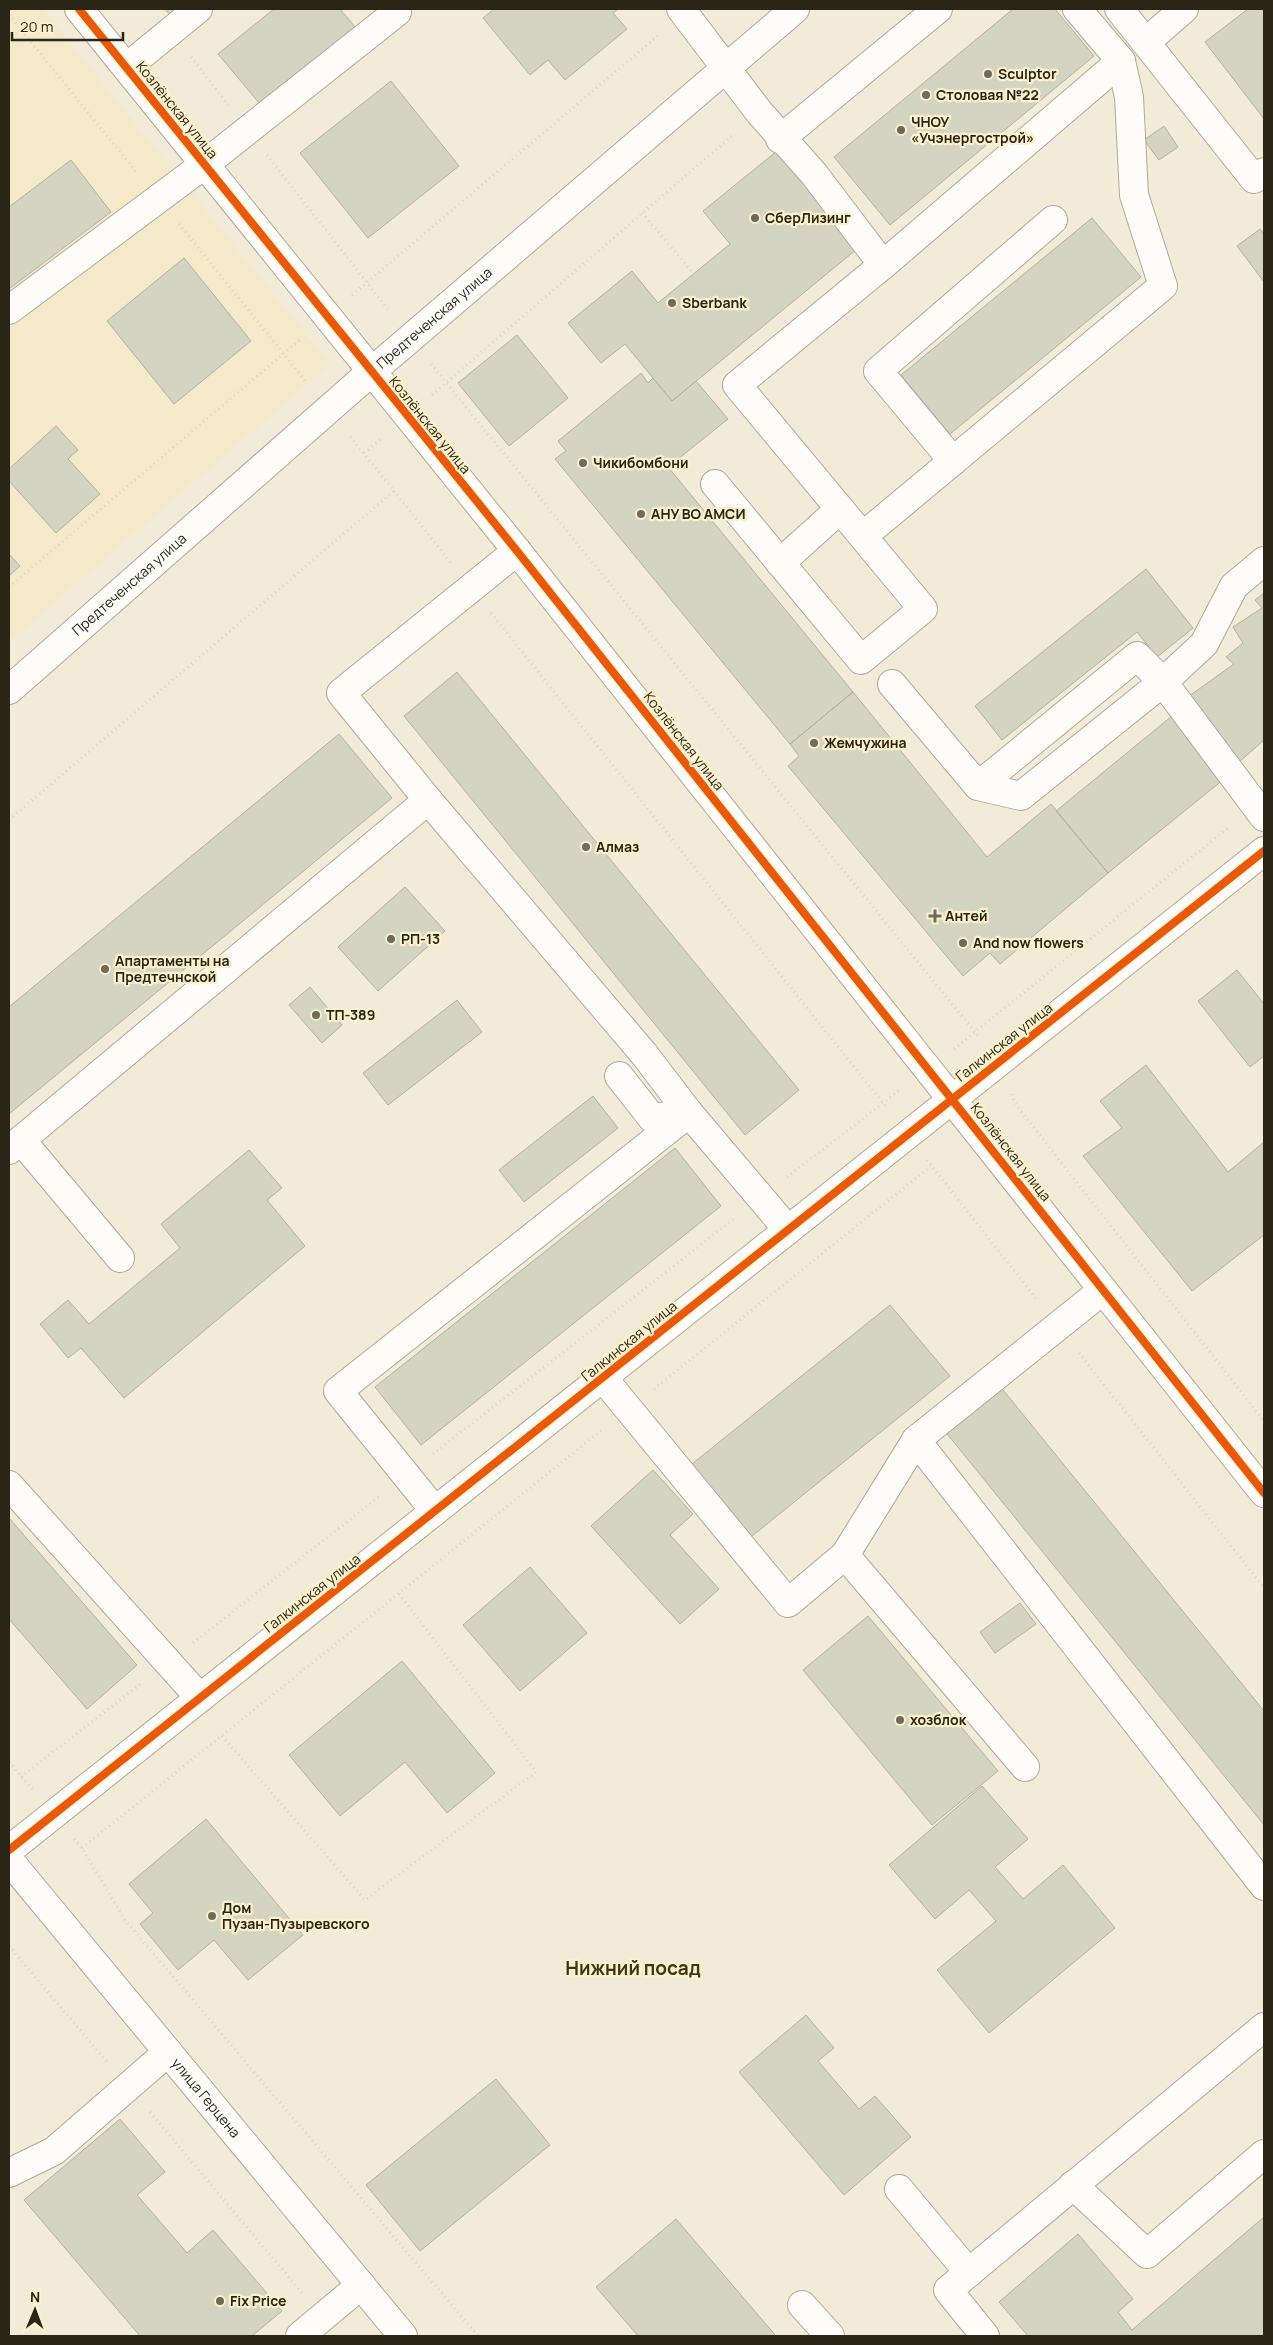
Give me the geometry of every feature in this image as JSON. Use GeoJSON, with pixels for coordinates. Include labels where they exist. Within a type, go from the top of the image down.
{"type":"FeatureCollection","features":[{"type":"Feature","properties":{"kind":"street","name":"Козлёнская улица"},"geometry":{"type":"LineString","coordinates":[[79,9],[517,551],[1104,1290],[1259,1476]]}},
{"type":"Feature","properties":{"kind":"street"},"geometry":{"type":"LineString","coordinates":[[127,68],[198,9]]}},
{"type":"Feature","properties":{"kind":"street"},"geometry":{"type":"LineString","coordinates":[[9,310],[248,130],[398,12],[395,9]]}},
{"type":"Feature","properties":{"kind":"street","name":"Предтеченская улица"},"geometry":{"type":"LineString","coordinates":[[9,690],[410,338],[794,9]]}},
{"type":"Feature","properties":{"kind":"street"},"geometry":{"type":"LineString","coordinates":[[780,139],[938,9]]}},
{"type":"Feature","properties":{"kind":"street"},"geometry":{"type":"LineString","coordinates":[[863,536],[1163,286],[1134,195],[1129,97],[1121,61],[1077,9]]}},
{"type":"Feature","properties":{"kind":"street"},"geometry":{"type":"LineString","coordinates":[[1119,9],[1254,180],[1264,172]]}},
{"type":"Feature","properties":{"kind":"street"},"geometry":{"type":"LineString","coordinates":[[1146,42],[1184,9]]}},
{"type":"Feature","properties":{"kind":"street"},"geometry":{"type":"LineString","coordinates":[[683,11],[725,69],[780,139],[814,174],[883,265]]}},
{"type":"Feature","properties":{"kind":"street"},"geometry":{"type":"LineString","coordinates":[[715,484],[861,660],[923,609],[737,386],[883,265],[1121,61]]}},
{"type":"Feature","properties":{"kind":"street"},"geometry":{"type":"LineString","coordinates":[[953,460],[878,371],[1054,220]]}},
{"type":"Feature","properties":{"kind":"street"},"geometry":{"type":"LineString","coordinates":[[780,563],[840,509]]}},
{"type":"Feature","properties":{"kind":"street"},"geometry":{"type":"LineString","coordinates":[[517,551],[342,693],[428,800],[644,1054],[689,1113],[788,1230]]}},
{"type":"Feature","properties":{"kind":"street"},"geometry":{"type":"LineString","coordinates":[[892,684],[978,786],[1020,796],[1163,682],[1204,644],[1234,586],[1264,561]]}},
{"type":"Feature","properties":{"kind":"street"},"geometry":{"type":"LineString","coordinates":[[978,786],[1137,656],[1163,682],[1260,812]]}},
{"type":"Feature","properties":{"kind":"street"},"geometry":{"type":"LineString","coordinates":[[120,1258],[15,1145],[428,800]]}},
{"type":"Feature","properties":{"kind":"street","name":"Галкинская улица"},"geometry":{"type":"LineString","coordinates":[[9,1850],[1264,851]]}},
{"type":"Feature","properties":{"kind":"street"},"geometry":{"type":"LineString","coordinates":[[619,1076],[652,1118],[689,1113]]}},
{"type":"Feature","properties":{"kind":"street"},"geometry":{"type":"LineString","coordinates":[[435,1511],[338,1391],[689,1113]]}},
{"type":"Feature","properties":{"kind":"street"},"geometry":{"type":"LineString","coordinates":[[603,1378],[788,1603],[845,1556],[916,1440],[1104,1290]]}},
{"type":"Feature","properties":{"kind":"street"},"geometry":{"type":"LineString","coordinates":[[916,1440],[1264,1886]]}},
{"type":"Feature","properties":{"kind":"street"},"geometry":{"type":"LineString","coordinates":[[9,1485],[200,1698]]}},
{"type":"Feature","properties":{"kind":"street"},"geometry":{"type":"LineString","coordinates":[[845,1556],[1025,1767]]}},
{"type":"Feature","properties":{"kind":"street","name":"улица Герцена"},"geometry":{"type":"LineString","coordinates":[[9,1860],[403,2336]]}},
{"type":"Feature","properties":{"kind":"street"},"geometry":{"type":"LineString","coordinates":[[985,2336],[948,2290],[1264,2028]]}},
{"type":"Feature","properties":{"kind":"street"},"geometry":{"type":"LineString","coordinates":[[9,2173],[54,2152],[168,2052]]}},
{"type":"Feature","properties":{"kind":"street"},"geometry":{"type":"LineString","coordinates":[[1073,2185],[1147,2254],[1264,2154]]}},
{"type":"Feature","properties":{"kind":"street"},"geometry":{"type":"LineString","coordinates":[[899,2189],[969,2273]]}},
{"type":"Feature","properties":{"kind":"street"},"geometry":{"type":"LineString","coordinates":[[300,2336],[361,2285]]}},
{"type":"Feature","properties":{"kind":"street"},"geometry":{"type":"LineString","coordinates":[[802,2304],[830,2336]]}},
{"type":"Feature","properties":{"kind":"path"},"geometry":{"type":"LineString","coordinates":[[9,587],[683,11]]}},
{"type":"Feature","properties":{"kind":"path"},"geometry":{"type":"LineString","coordinates":[[9,14],[284,353],[882,1102],[1264,1588]]}},
{"type":"Feature","properties":{"kind":"path"},"geometry":{"type":"LineString","coordinates":[[171,31],[410,338],[999,1062],[1016,1106],[1264,1421]]}},
{"type":"Feature","properties":{"kind":"path"},"geometry":{"type":"LineString","coordinates":[[446,382],[759,112]]}},
{"type":"Feature","properties":{"kind":"path"},"geometry":{"type":"LineString","coordinates":[[642,213],[694,274]]}},
{"type":"Feature","properties":{"kind":"path"},"geometry":{"type":"LineString","coordinates":[[9,820],[394,491]]}},
{"type":"Feature","properties":{"kind":"path"},"geometry":{"type":"LineString","coordinates":[[21,1777],[882,1102],[1260,812]]}},
{"type":"Feature","properties":{"kind":"path"},"geometry":{"type":"LineString","coordinates":[[82,1848],[932,1166]]}},
{"type":"Feature","properties":{"kind":"path"},"geometry":{"type":"LineString","coordinates":[[222,1736],[365,1900],[536,1772],[399,1594]]}},
{"type":"Feature","properties":{"kind":"path"},"geometry":{"type":"LineString","coordinates":[[9,1762],[82,1848],[125,1920],[478,2336]]}},
{"type":"Feature","properties":{"kind":"path"},"geometry":{"type":"LineString","coordinates":[[9,1946],[323,2317]]}},
{"type":"Feature","properties":{"kind":"shaded area"},"geometry":{"type":"Polygon","coordinates":[[[9,9],[42,9],[330,364],[9,641],[9,9]]]}},
{"type":"Feature","properties":{"kind":"building"},"geometry":{"type":"Polygon","coordinates":[[[165,9],[179,9],[171,16],[165,9]]]}},
{"type":"Feature","properties":{"kind":"building"},"geometry":{"type":"Polygon","coordinates":[[[274,9],[340,9],[355,27],[260,104],[218,54],[274,9]]]}},
{"type":"Feature","properties":{"kind":"building"},"geometry":{"type":"Polygon","coordinates":[[[494,9],[618,9],[613,13],[627,29],[565,80],[548,60],[530,75],[483,18],[494,9]]]}},
{"type":"Feature","properties":{"kind":"building"},"geometry":{"type":"Polygon","coordinates":[[[1013,9],[1055,9],[1094,56],[890,225],[834,157],[1013,9]]]}},
{"type":"Feature","properties":{"kind":"building"},"geometry":{"type":"Polygon","coordinates":[[[1248,9],[1264,9],[1264,119],[1205,42],[1248,9]]]}},
{"type":"Feature","properties":{"kind":"building"},"geometry":{"type":"Polygon","coordinates":[[[391,81],[459,166],[368,238],[300,153],[391,81]]]}},
{"type":"Feature","properties":{"kind":"building"},"geometry":{"type":"Polygon","coordinates":[[[1164,126],[1178,147],[1159,160],[1144,140],[1164,126]]]}},
{"type":"Feature","properties":{"kind":"building"},"geometry":{"type":"Polygon","coordinates":[[[777,151],[857,249],[672,401],[625,344],[601,363],[568,323],[632,271],[658,303],[730,244],[703,211],[777,151]]]}},
{"type":"Feature","properties":{"kind":"building"},"geometry":{"type":"Polygon","coordinates":[[[71,160],[111,212],[9,289],[9,207],[71,160]]]}},
{"type":"Feature","properties":{"kind":"building"},"geometry":{"type":"Polygon","coordinates":[[[1092,218],[1141,277],[950,434],[901,375],[1092,218]]]}},
{"type":"Feature","properties":{"kind":"building"},"geometry":{"type":"Polygon","coordinates":[[[1260,229],[1264,234],[1264,282],[1237,246],[1260,229]]]}},
{"type":"Feature","properties":{"kind":"building"},"geometry":{"type":"Polygon","coordinates":[[[184,258],[251,341],[174,404],[107,321],[184,258]]]}},
{"type":"Feature","properties":{"kind":"building"},"geometry":{"type":"Polygon","coordinates":[[[517,335],[568,398],[509,446],[458,383],[517,335]]]}},
{"type":"Feature","properties":{"kind":"building"},"geometry":{"type":"Polygon","coordinates":[[[641,373],[648,383],[653,378],[672,401],[696,381],[728,419],[668,467],[853,692],[790,744],[555,459],[566,451],[558,441],[641,373]]]}},
{"type":"Feature","properties":{"kind":"building"},"geometry":{"type":"Polygon","coordinates":[[[56,426],[78,450],[68,459],[100,494],[56,533],[9,481],[9,469],[56,426]]]}},
{"type":"Feature","properties":{"kind":"building"},"geometry":{"type":"Polygon","coordinates":[[[9,554],[20,566],[9,576],[9,554]]]}},
{"type":"Feature","properties":{"kind":"building"},"geometry":{"type":"Polygon","coordinates":[[[1146,569],[1193,628],[1157,657],[1137,632],[1002,740],[975,706],[1146,569]]]}},
{"type":"Feature","properties":{"kind":"building"},"geometry":{"type":"Polygon","coordinates":[[[1264,593],[1264,740],[1238,763],[1185,699],[1234,664],[1226,657],[1243,643],[1233,627],[1262,608],[1255,600],[1264,593]]]}},
{"type":"Feature","properties":{"kind":"building"},"geometry":{"type":"Polygon","coordinates":[[[457,672],[799,1090],[745,1135],[404,716],[457,672]]]}},
{"type":"Feature","properties":{"kind":"building"},"geometry":{"type":"Polygon","coordinates":[[[853,692],[987,857],[1051,804],[1108,873],[1000,964],[990,953],[963,976],[788,766],[799,756],[790,744],[853,692]]]}},
{"type":"Feature","properties":{"kind":"building"},"geometry":{"type":"Polygon","coordinates":[[[1172,716],[1224,779],[1108,873],[1056,811],[1172,716]]]}},
{"type":"Feature","properties":{"kind":"building"},"geometry":{"type":"Polygon","coordinates":[[[339,734],[392,798],[9,1114],[9,1007],[339,734]]]}},
{"type":"Feature","properties":{"kind":"building","name":"РП-13"},"geometry":{"type":"Polygon","coordinates":[[[405,887],[445,931],[378,991],[338,947],[405,887]]]}},
{"type":"Feature","properties":{"kind":"building"},"geometry":{"type":"Polygon","coordinates":[[[1237,970],[1264,1004],[1264,1056],[1250,1067],[1198,1001],[1237,970]]]}},
{"type":"Feature","properties":{"kind":"building","name":"ТП-389"},"geometry":{"type":"Polygon","coordinates":[[[310,987],[342,1025],[322,1043],[289,1005],[310,987]]]}},
{"type":"Feature","properties":{"kind":"building"},"geometry":{"type":"Polygon","coordinates":[[[457,1000],[482,1032],[388,1105],[363,1073],[457,1000]]]}},
{"type":"Feature","properties":{"kind":"building"},"geometry":{"type":"Polygon","coordinates":[[[1146,1065],[1228,1172],[1264,1142],[1264,1235],[1192,1291],[1083,1156],[1122,1128],[1100,1101],[1146,1065]]]}},
{"type":"Feature","properties":{"kind":"building"},"geometry":{"type":"Polygon","coordinates":[[[593,1096],[618,1128],[524,1202],[499,1170],[593,1096]]]}},
{"type":"Feature","properties":{"kind":"building"},"geometry":{"type":"Polygon","coordinates":[[[675,1148],[721,1206],[421,1445],[375,1387],[675,1148]]]}},
{"type":"Feature","properties":{"kind":"building"},"geometry":{"type":"Polygon","coordinates":[[[249,1150],[282,1188],[267,1200],[305,1246],[124,1398],[81,1348],[68,1358],[40,1324],[68,1300],[89,1324],[180,1248],[161,1224],[249,1150]]]}},
{"type":"Feature","properties":{"kind":"building"},"geometry":{"type":"Polygon","coordinates":[[[890,1305],[950,1376],[746,1541],[687,1468],[890,1305]]]}},
{"type":"Feature","properties":{"kind":"building"},"geometry":{"type":"Polygon","coordinates":[[[999,1385],[1264,1711],[1264,1825],[944,1430],[999,1385]]]}},
{"type":"Feature","properties":{"kind":"building"},"geometry":{"type":"Polygon","coordinates":[[[653,1470],[693,1514],[670,1535],[719,1589],[680,1624],[591,1526],[653,1470]]]}},
{"type":"Feature","properties":{"kind":"building"},"geometry":{"type":"Polygon","coordinates":[[[9,1518],[137,1665],[87,1709],[9,1619],[9,1518]]]}},
{"type":"Feature","properties":{"kind":"building"},"geometry":{"type":"Polygon","coordinates":[[[530,1567],[587,1633],[520,1691],[463,1625],[530,1567]]]}},
{"type":"Feature","properties":{"kind":"building"},"geometry":{"type":"Polygon","coordinates":[[[1020,1603],[1036,1624],[995,1653],[980,1632],[1020,1603]]]}},
{"type":"Feature","properties":{"kind":"building","name":"хозблок"},"geometry":{"type":"Polygon","coordinates":[[[868,1616],[998,1771],[932,1825],[803,1670],[868,1616]]]}},
{"type":"Feature","properties":{"kind":"building"},"geometry":{"type":"Polygon","coordinates":[[[402,1661],[495,1773],[447,1813],[405,1762],[340,1816],[289,1755],[402,1661]]]}},
{"type":"Feature","properties":{"kind":"building"},"geometry":{"type":"Polygon","coordinates":[[[982,1786],[1028,1839],[995,1867],[1023,1899],[1063,1865],[1115,1928],[989,2033],[937,1970],[996,1921],[969,1890],[935,1919],[889,1865],[982,1786]]]}},
{"type":"Feature","properties":{"kind":"building"},"geometry":{"type":"Polygon","coordinates":[[[206,1819],[303,1935],[248,1980],[214,1940],[178,1970],[140,1924],[153,1913],[129,1884],[206,1819]]]}},
{"type":"Feature","properties":{"kind":"building"},"geometry":{"type":"Polygon","coordinates":[[[806,2015],[834,2048],[818,2061],[859,2109],[875,2096],[911,2137],[844,2195],[739,2072],[806,2015]]]}},
{"type":"Feature","properties":{"kind":"building"},"geometry":{"type":"Polygon","coordinates":[[[496,2079],[550,2145],[420,2251],[366,2185],[496,2079]]]}},
{"type":"Feature","properties":{"kind":"building"},"geometry":{"type":"Polygon","coordinates":[[[120,2119],[165,2172],[137,2195],[187,2253],[213,2230],[282,2311],[252,2336],[140,2336],[24,2200],[120,2119]]]}},
{"type":"Feature","properties":{"kind":"building"},"geometry":{"type":"Polygon","coordinates":[[[1264,2217],[1264,2336],[1028,2336],[999,2302],[1078,2234],[1133,2299],[1118,2312],[1132,2330],[1264,2217]]]}},
{"type":"Feature","properties":{"kind":"building"},"geometry":{"type":"Polygon","coordinates":[[[676,2219],[776,2336],[638,2336],[596,2287],[676,2219]]]}},
{"type":"Feature","properties":{"kind":"cycle path"},"geometry":{"type":"LineString","coordinates":[[79,9],[517,551],[1264,1493]]}},
{"type":"Feature","properties":{"kind":"cycle path"},"geometry":{"type":"LineString","coordinates":[[9,1850],[1264,851]]}},
{"type":"Feature","properties":{"kind":"place","name":"Sculptor"},"geometry":{"type":"Point","coordinates":[988,74]}},
{"type":"Feature","properties":{"kind":"place","name":"Столовая №22"},"geometry":{"type":"Point","coordinates":[926,95]}},
{"type":"Feature","properties":{"kind":"place","name":"ЧНОУ «Учэнергострой»"},"geometry":{"type":"Point","coordinates":[901,130]}},
{"type":"Feature","properties":{"kind":"place","name":"СберЛизинг"},"geometry":{"type":"Point","coordinates":[755,218]}},
{"type":"Feature","properties":{"kind":"place","name":"Sberbank"},"geometry":{"type":"Point","coordinates":[672,303]}},
{"type":"Feature","properties":{"kind":"place","name":"Чикибомбони"},"geometry":{"type":"Point","coordinates":[583,463]}},
{"type":"Feature","properties":{"kind":"place","name":"АНУ ВО АМСИ"},"geometry":{"type":"Point","coordinates":[641,514]}},
{"type":"Feature","properties":{"kind":"place","name":"Жемчужина"},"geometry":{"type":"Point","coordinates":[814,743]}},
{"type":"Feature","properties":{"kind":"place","name":"Алмаз"},"geometry":{"type":"Point","coordinates":[586,847]}},
{"type":"Feature","properties":{"kind":"place","name":"Антей"},"geometry":{"type":"Point","coordinates":[935,916]}},
{"type":"Feature","properties":{"kind":"place","name":"РП-13"},"geometry":{"type":"Point","coordinates":[391,939]}},
{"type":"Feature","properties":{"kind":"place","name":"And now flowers"},"geometry":{"type":"Point","coordinates":[963,943]}},
{"type":"Feature","properties":{"kind":"place","name":"Апартаменты на Предтечнской"},"geometry":{"type":"Point","coordinates":[105,969]}},
{"type":"Feature","properties":{"kind":"place","name":"ТП-389"},"geometry":{"type":"Point","coordinates":[316,1015]}},
{"type":"Feature","properties":{"kind":"place","name":"хозблок"},"geometry":{"type":"Point","coordinates":[900,1720]}},
{"type":"Feature","properties":{"kind":"place","name":"Дом Пузан-Пузыревского"},"geometry":{"type":"Point","coordinates":[212,1916]}},
{"type":"Feature","properties":{"kind":"place","name":"Fix Price"},"geometry":{"type":"Point","coordinates":[220,2301]}},
{"type":"Feature","properties":{"kind":"district","name":"Нижний посад"},"geometry":{"type":"Point","coordinates":[633,1968]}}]}
